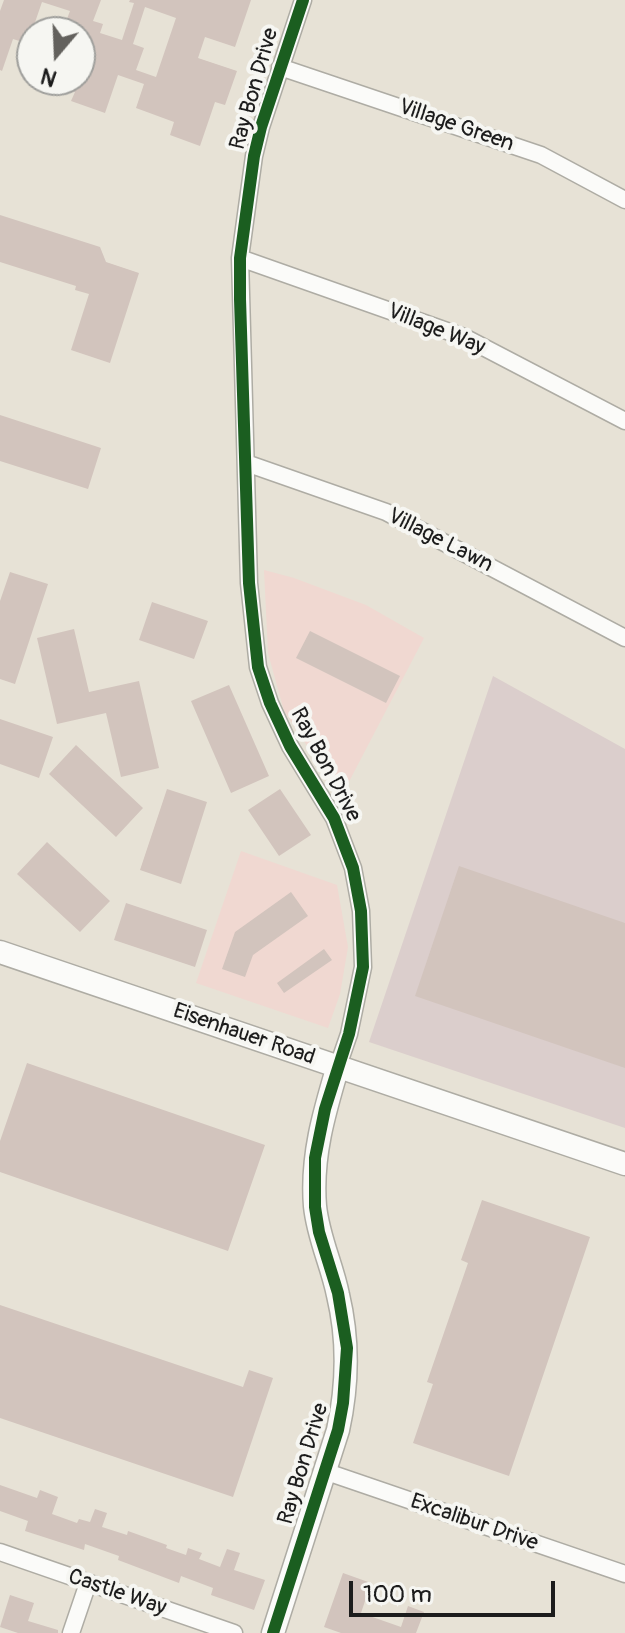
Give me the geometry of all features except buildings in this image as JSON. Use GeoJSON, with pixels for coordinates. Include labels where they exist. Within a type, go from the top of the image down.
{"type":"FeatureCollection","features":[{"type":"Feature","properties":{"kind":"main road","name":"Eisenhauer Road"},"geometry":{"type":"LineString","coordinates":[[0,952],[625,1164]]}},
{"type":"Feature","properties":{"kind":"main road","name":"Ray Bon Drive"},"geometry":{"type":"LineString","coordinates":[[273,1633],[338,1430],[343,1403],[347,1348],[338,1293],[319,1232],[314,1183],[319,1133],[338,1066]]}},
{"type":"Feature","properties":{"kind":"street","name":"Ray Bon Drive"},"geometry":{"type":"LineString","coordinates":[[303,0],[261,127],[240,258],[249,583],[258,667],[274,713],[290,746],[334,818],[353,868],[361,911],[363,967],[349,1034],[338,1066]]}},
{"type":"Feature","properties":{"kind":"street","name":"Village Green"},"geometry":{"type":"LineString","coordinates":[[280,67],[541,155],[625,200]]}},
{"type":"Feature","properties":{"kind":"street","name":"Village Way"},"geometry":{"type":"LineString","coordinates":[[240,258],[464,337],[625,421]]}},
{"type":"Feature","properties":{"kind":"street","name":"Village Lawn"},"geometry":{"type":"LineString","coordinates":[[246,463],[386,512],[625,638]]}},
{"type":"Feature","properties":{"kind":"street","name":"Excalibur Drive"},"geometry":{"type":"LineString","coordinates":[[324,1471],[625,1574]]}},
{"type":"Feature","properties":{"kind":"street","name":"Castle Way"},"geometry":{"type":"LineString","coordinates":[[0,1552],[234,1633]]}},
{"type":"Feature","properties":{"kind":"street"},"geometry":{"type":"LineString","coordinates":[[71,1633],[88,1583]]}},
{"type":"Feature","properties":{"kind":"shaded area"},"geometry":{"type":"Polygon","coordinates":[[[264,570],[366,605],[424,638],[341,797],[284,711],[268,653],[264,570]]]}},
{"type":"Feature","properties":{"kind":"shaded area"},"geometry":{"type":"Polygon","coordinates":[[[493,676],[625,749],[625,1128],[369,1042],[493,676]]]}},
{"type":"Feature","properties":{"kind":"shaded area"},"geometry":{"type":"Polygon","coordinates":[[[241,851],[337,885],[348,947],[340,994],[328,1028],[196,983],[241,851]]]}},
{"type":"Feature","properties":{"kind":"cycle path"},"geometry":{"type":"LineString","coordinates":[[273,1633],[338,1430],[343,1403],[347,1348],[338,1293],[319,1232],[315,1207],[315,1158],[325,1109],[349,1034],[363,967],[361,911],[353,868],[334,818],[290,746],[270,703],[258,667],[249,583],[240,258],[261,127],[303,0]]}}]}
